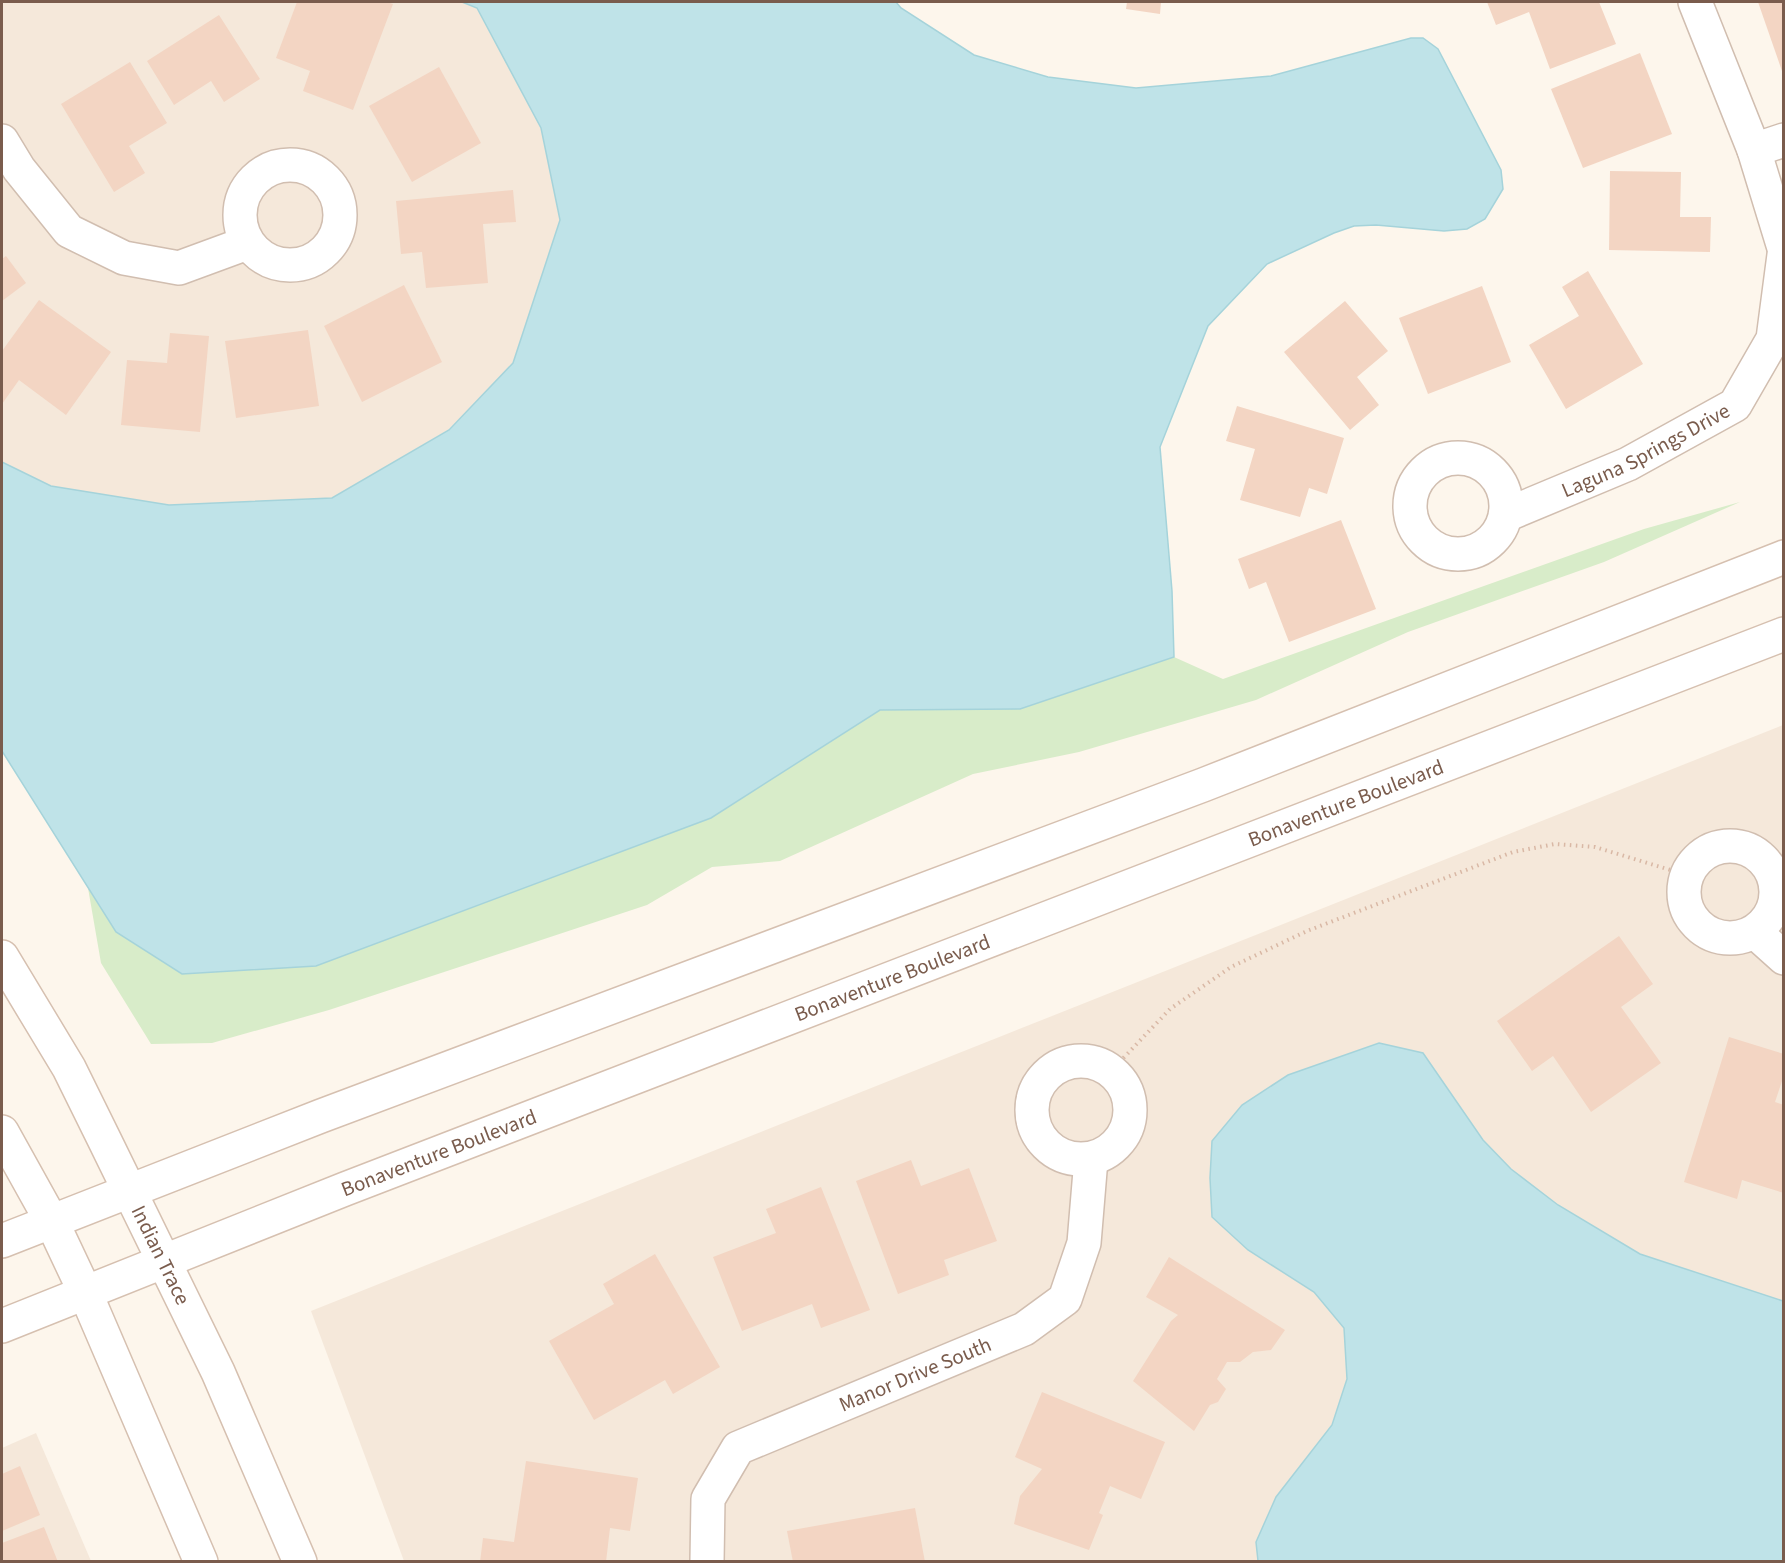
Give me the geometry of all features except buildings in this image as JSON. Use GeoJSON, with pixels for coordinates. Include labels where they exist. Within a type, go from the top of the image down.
{"type":"FeatureCollection","features":[{"type":"Feature","properties":{"kind":"main road"},"geometry":{"type":"LineString","coordinates":[[1695,2],[1769,145],[1784,248]]}},
{"type":"Feature","properties":{"kind":"main road"},"geometry":{"type":"LineString","coordinates":[[2,141],[19,170],[69,231],[124,258],[179,268],[247,243]]}},
{"type":"Feature","properties":{"kind":"main road","name":"Laguna Springs Drive"},"geometry":{"type":"LineString","coordinates":[[1506,515],[1628,464],[1736,405],[1773,339],[1784,255]]}},
{"type":"Feature","properties":{"kind":"main road"},"geometry":{"type":"LineString","coordinates":[[2,1241],[321,1116],[1203,785],[1784,557]]}},
{"type":"Feature","properties":{"kind":"main road","name":"Bonaventure Boulevard"},"geometry":{"type":"LineString","coordinates":[[2,1326],[163,1260],[1784,634]]}},
{"type":"Feature","properties":{"kind":"main road"},"geometry":{"type":"LineString","coordinates":[[1719,847],[1741,848],[1761,857],[1770,868],[1776,881],[1777,896],[1774,910],[1766,923],[1755,932],[1741,938],[1727,939],[1713,936],[1700,928],[1691,917],[1685,903],[1684,889],[1687,875],[1695,862],[1706,853],[1719,847]]}},
{"type":"Feature","properties":{"kind":"main road"},"geometry":{"type":"LineString","coordinates":[[1755,932],[1784,958]]}},
{"type":"Feature","properties":{"kind":"main road","name":"Indian Trace"},"geometry":{"type":"LineString","coordinates":[[2,957],[69,1068],[130,1191],[218,1372],[300,1562]]}},
{"type":"Feature","properties":{"kind":"main road"},"geometry":{"type":"LineString","coordinates":[[1081,1060],[1097,1063],[1111,1071],[1122,1082],[1129,1097],[1130,1113],[1127,1129],[1119,1143],[1106,1153],[1092,1159],[1067,1157],[1045,1145],[1036,1131],[1032,1115],[1033,1098],[1039,1083],[1050,1071],[1065,1063],[1081,1060]]}},
{"type":"Feature","properties":{"kind":"main road"},"geometry":{"type":"LineString","coordinates":[[2,1132],[52,1222],[85,1292],[201,1562]]}},
{"type":"Feature","properties":{"kind":"main road","name":"Manor Drive South"},"geometry":{"type":"LineString","coordinates":[[707,1562],[708,1499],[738,1449],[1024,1329],[1065,1299],[1084,1244],[1092,1159]]}},
{"type":"Feature","properties":{"kind":"path"},"geometry":{"type":"LineString","coordinates":[[1111,1071],[1170,1009],[1231,967],[1307,931],[1513,852],[1555,844],[1595,848],[1687,875]]}},
{"type":"Feature","properties":{"kind":"shaded area"},"geometry":{"type":"Polygon","coordinates":[[[2,2],[462,2],[477,8],[541,128],[560,220],[513,363],[448,430],[332,498],[169,505],[51,486],[2,462],[2,2]]]}},
{"type":"Feature","properties":{"kind":"shaded area"},"geometry":{"type":"Polygon","coordinates":[[[1783,725],[1783,1561],[404,1561],[311,1311],[1783,725]]]}},
{"type":"Feature","properties":{"kind":"shaded area"},"geometry":{"type":"Polygon","coordinates":[[[36,1433],[91,1561],[2,1562],[2,1448],[36,1433]]]}},
{"type":"Feature","properties":{"kind":"green space"},"geometry":{"type":"Polygon","coordinates":[[[1740,502],[1604,562],[1408,632],[1256,700],[1079,752],[973,774],[780,861],[712,867],[647,905],[329,1010],[212,1043],[151,1044],[101,963],[88,888],[116,932],[711,818],[880,710],[1020,709],[1174,657],[1223,679],[1644,529],[1740,502]]]}},
{"type":"Feature","properties":{"kind":"water"},"geometry":{"type":"Polygon","coordinates":[[[462,2],[896,2],[901,8],[974,55],[1048,77],[1136,88],[1271,76],[1411,38],[1423,38],[1438,49],[1501,170],[1503,189],[1485,219],[1467,229],[1444,231],[1376,225],[1354,226],[1267,264],[1208,326],[1160,447],[1172,591],[1174,657],[1020,709],[880,710],[711,818],[316,966],[182,974],[116,932],[2,751],[2,462],[51,486],[169,505],[332,498],[449,430],[513,363],[560,220],[541,128],[477,8],[462,2]]]}},
{"type":"Feature","properties":{"kind":"water"},"geometry":{"type":"Polygon","coordinates":[[[1379,1043],[1423,1053],[1483,1140],[1511,1169],[1558,1205],[1640,1254],[1783,1301],[1783,1561],[1258,1561],[1256,1542],[1276,1497],[1332,1425],[1347,1379],[1344,1328],[1314,1292],[1248,1250],[1212,1217],[1210,1178],[1212,1141],[1242,1105],[1288,1075],[1379,1043]]]}}]}
